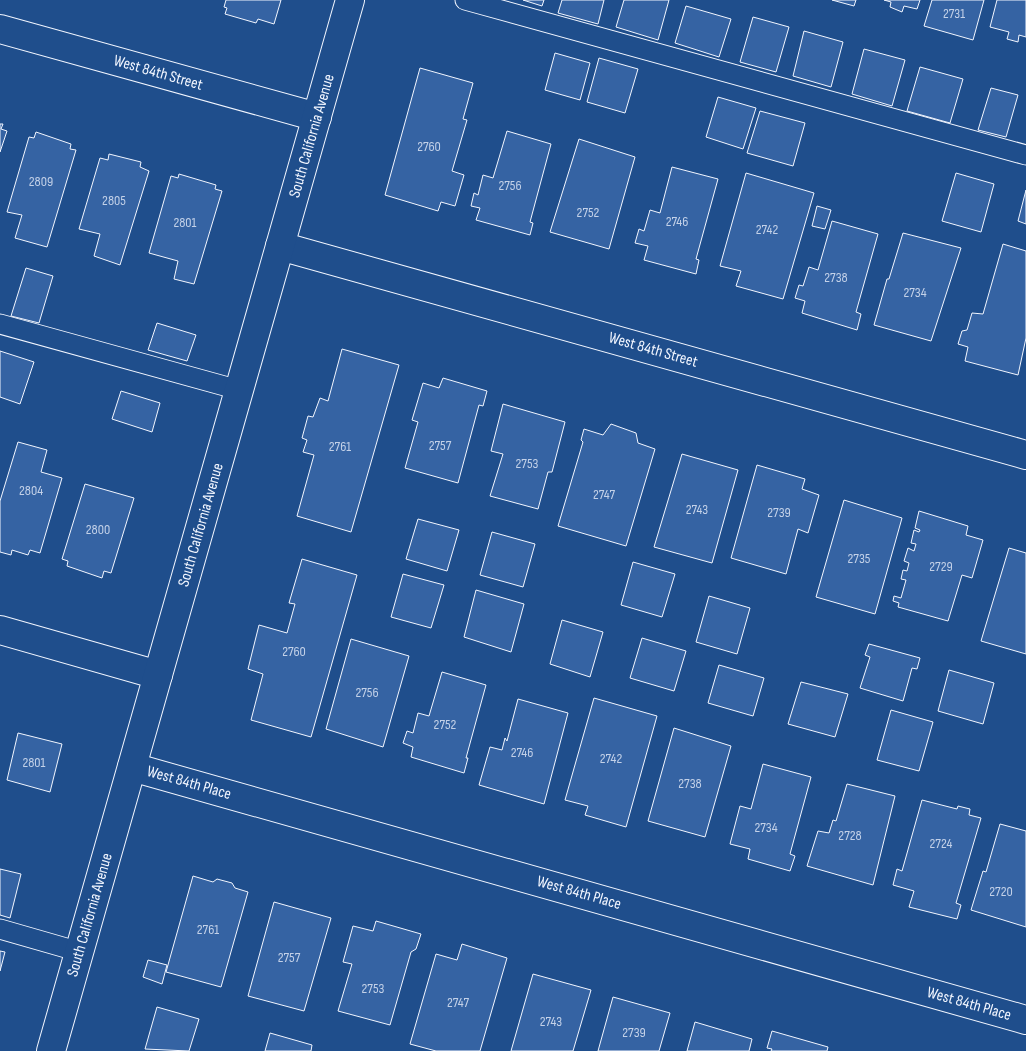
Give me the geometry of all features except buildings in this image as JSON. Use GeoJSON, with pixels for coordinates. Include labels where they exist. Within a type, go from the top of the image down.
{"type":"FeatureCollection","features":[{"type":"Feature","properties":{"kind":"street","name":"South California Avenue"},"geometry":{"type":"LineString","coordinates":[[51,1051],[350,0]]}},
{"type":"Feature","properties":{"kind":"street","name":"West 84th Street"},"geometry":{"type":"LineString","coordinates":[[0,29],[317,117]]}},
{"type":"Feature","properties":{"kind":"street","name":"West 84th Street"},"geometry":{"type":"LineString","coordinates":[[280,246],[1026,455]]}},
{"type":"Feature","properties":{"kind":"street"},"geometry":{"type":"LineString","coordinates":[[0,630],[158,675]]}},
{"type":"Feature","properties":{"kind":"street","name":"West 84th Place"},"geometry":{"type":"LineString","coordinates":[[132,767],[1026,1020]]}},
{"type":"Feature","properties":{"kind":"lane"},"geometry":{"type":"LineString","coordinates":[[465,0],[1026,156]]}},
{"type":"Feature","properties":{"kind":"lane"},"geometry":{"type":"LineString","coordinates":[[0,324],[239,390]]}},
{"type":"Feature","properties":{"kind":"lane"},"geometry":{"type":"LineString","coordinates":[[0,929],[80,952]]}}]}
